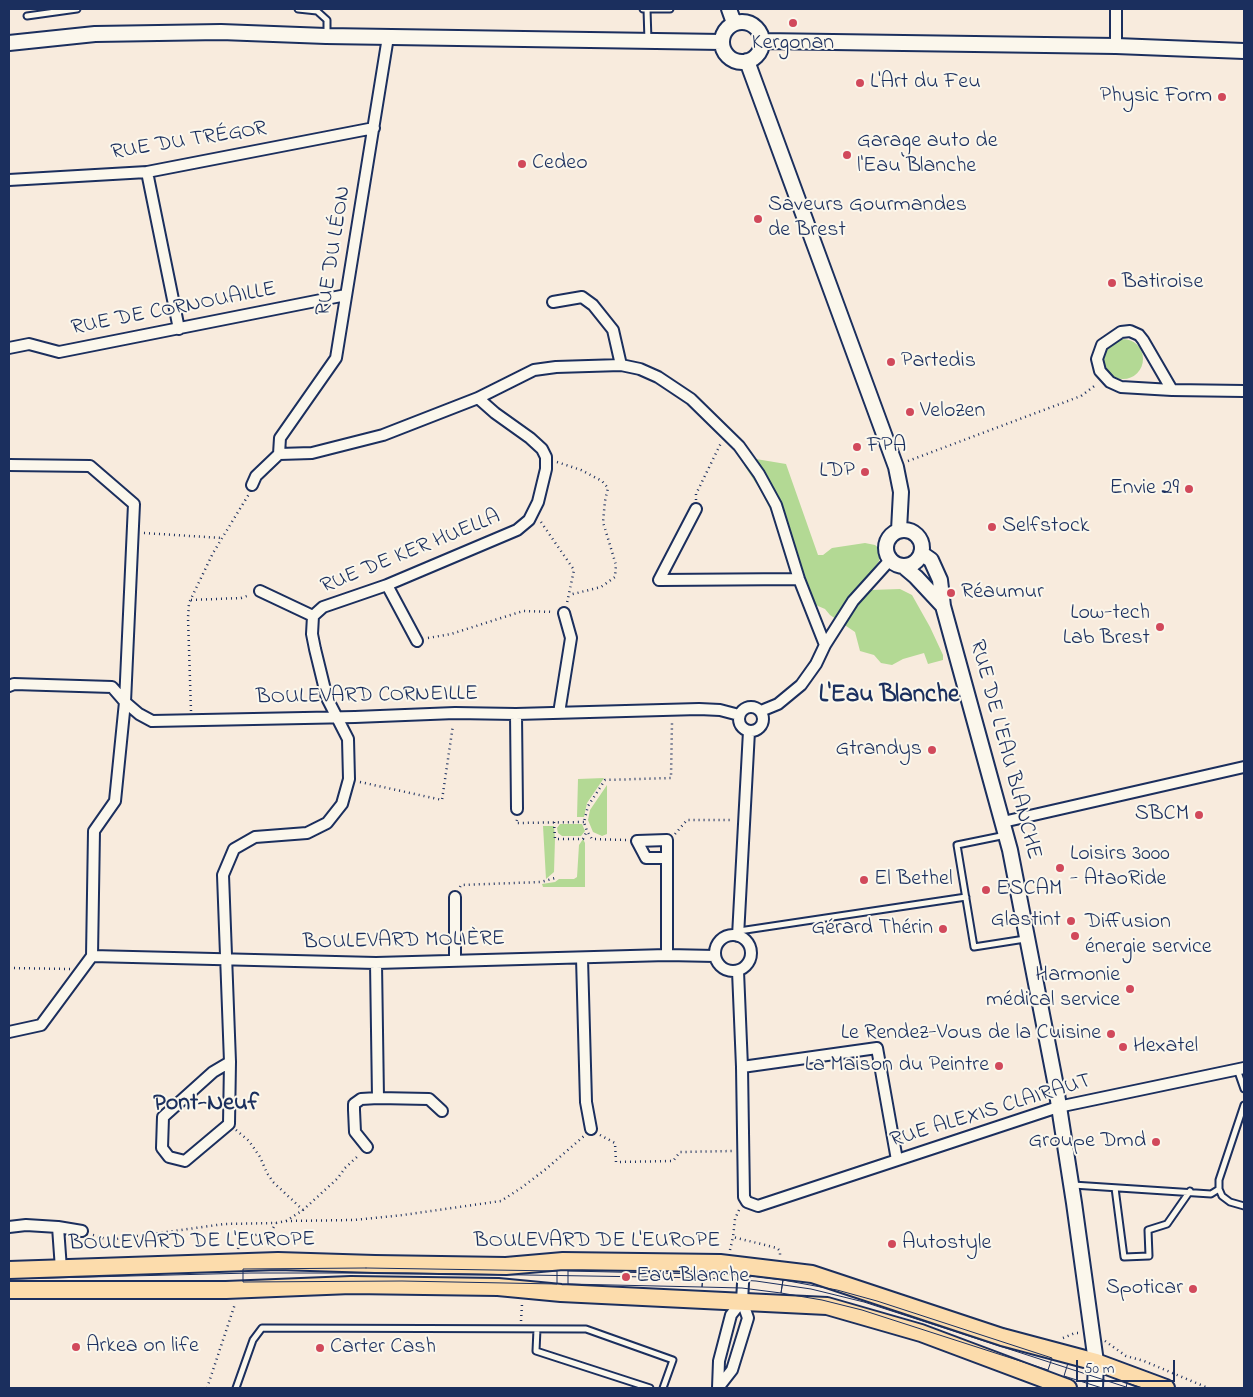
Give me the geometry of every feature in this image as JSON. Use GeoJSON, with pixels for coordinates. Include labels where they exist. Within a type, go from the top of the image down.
{"type":"FeatureCollection","features":[{"type":"Feature","properties":{"kind":"main road","name":"BOULEVARD DE L'EUROPE"},"geometry":{"type":"LineString","coordinates":[[9,1270],[278,1261],[506,1266],[563,1260],[720,1263],[812,1274],[1002,1337],[1096,1362],[1166,1388]]}},
{"type":"Feature","properties":{"kind":"main road","name":"BOULEVARD DE L'EUROPE"},"geometry":{"type":"LineString","coordinates":[[9,1290],[226,1290],[351,1285],[475,1286],[561,1294],[827,1306],[921,1333],[1068,1388]]}},
{"type":"Feature","properties":{"kind":"street"},"geometry":{"type":"LineString","coordinates":[[729,9],[734,23]]}},
{"type":"Feature","properties":{"kind":"street"},"geometry":{"type":"LineString","coordinates":[[1116,9],[1116,46]]}},
{"type":"Feature","properties":{"kind":"street"},"geometry":{"type":"LineString","coordinates":[[740,22],[750,24],[759,31],[762,41],[758,54],[742,62],[732,59],[725,52],[722,42],[726,29],[734,23],[740,22]]}},
{"type":"Feature","properties":{"kind":"street"},"geometry":{"type":"LineString","coordinates":[[9,42],[95,34],[221,32],[326,36],[722,42]]}},
{"type":"Feature","properties":{"kind":"street","name":"RUE DU LÉON"},"geometry":{"type":"LineString","coordinates":[[279,454],[280,438],[336,358],[388,37]]}},
{"type":"Feature","properties":{"kind":"street"},"geometry":{"type":"LineString","coordinates":[[762,41],[1116,46],[1244,51]]}},
{"type":"Feature","properties":{"kind":"street"},"geometry":{"type":"LineString","coordinates":[[747,61],[896,467],[901,492],[899,530]]}},
{"type":"Feature","properties":{"kind":"street","name":"RUE DU TRÉGOR"},"geometry":{"type":"LineString","coordinates":[[9,180],[147,172],[374,128]]}},
{"type":"Feature","properties":{"kind":"street"},"geometry":{"type":"LineString","coordinates":[[147,172],[179,329]]}},
{"type":"Feature","properties":{"kind":"street","name":"RUE DE CORNOUAILLE"},"geometry":{"type":"LineString","coordinates":[[9,348],[30,344],[59,352],[346,294]]}},
{"type":"Feature","properties":{"kind":"street"},"geometry":{"type":"LineString","coordinates":[[553,302],[582,297],[593,306],[613,330],[621,365]]}},
{"type":"Feature","properties":{"kind":"street"},"geometry":{"type":"LineString","coordinates":[[1172,390],[1139,335],[1130,331],[1121,332],[1102,344],[1097,358],[1097,366],[1104,378],[1121,387],[1172,390],[1244,391]]}},
{"type":"Feature","properties":{"kind":"street"},"geometry":{"type":"LineString","coordinates":[[252,485],[256,476],[279,454],[312,453],[383,435],[478,398],[534,370],[556,367],[621,365],[640,369],[677,388],[739,446],[759,474],[776,505],[799,579],[825,645]]}},
{"type":"Feature","properties":{"kind":"street"},"geometry":{"type":"LineString","coordinates":[[478,398],[495,414],[536,443],[546,457]]}},
{"type":"Feature","properties":{"kind":"street","name":"RUE DE KER HUELLA"},"geometry":{"type":"LineString","coordinates":[[230,1124],[228,961],[223,875],[234,849],[255,837],[307,833],[327,823],[342,804],[349,780],[348,739],[327,698],[318,667],[312,634],[313,616],[323,607],[387,586],[512,533],[524,526],[534,513],[538,502],[545,476],[546,457]]}},
{"type":"Feature","properties":{"kind":"street"},"geometry":{"type":"LineString","coordinates":[[9,465],[90,466],[134,504],[125,702],[115,801],[94,831],[92,956],[41,1025],[9,1032]]}},
{"type":"Feature","properties":{"kind":"street"},"geometry":{"type":"LineString","coordinates":[[696,509],[659,580],[799,579]]}},
{"type":"Feature","properties":{"kind":"street"},"geometry":{"type":"LineString","coordinates":[[761,711],[778,704],[801,684],[816,664],[825,645],[853,601],[897,563],[914,563],[921,553],[921,544],[917,536],[910,532],[899,530],[886,542],[886,551],[897,563]]}},
{"type":"Feature","properties":{"kind":"street","name":"RUE DE L'EAU BLANCHE"},"geometry":{"type":"LineString","coordinates":[[921,553],[931,560],[941,585],[943,606],[1005,828],[1055,1081],[1084,1270],[1096,1362],[1095,1384]]}},
{"type":"Feature","properties":{"kind":"street","name":"RUE DE L'EAU BLANCHE"},"geometry":{"type":"LineString","coordinates":[[897,563],[916,577],[943,606]]}},
{"type":"Feature","properties":{"kind":"street"},"geometry":{"type":"LineString","coordinates":[[387,586],[417,641]]}},
{"type":"Feature","properties":{"kind":"street"},"geometry":{"type":"LineString","coordinates":[[260,591],[313,616]]}},
{"type":"Feature","properties":{"kind":"street"},"geometry":{"type":"LineString","coordinates":[[559,713],[571,638],[564,613]]}},
{"type":"Feature","properties":{"kind":"street","name":"BOULEVARD CORNEILLE"},"geometry":{"type":"LineString","coordinates":[[9,686],[14,684],[112,687],[139,714],[152,721],[455,713],[516,714],[672,710],[720,710],[740,715]]}},
{"type":"Feature","properties":{"kind":"street"},"geometry":{"type":"LineString","coordinates":[[749,706],[756,707],[761,711],[763,722],[760,727],[749,731],[741,725],[739,720],[743,709],[749,706]]}},
{"type":"Feature","properties":{"kind":"street"},"geometry":{"type":"LineString","coordinates":[[516,714],[517,809]]}},
{"type":"Feature","properties":{"kind":"street"},"geometry":{"type":"LineString","coordinates":[[738,933],[749,731]]}},
{"type":"Feature","properties":{"kind":"street"},"geometry":{"type":"LineString","coordinates":[[1005,828],[1244,767]]}},
{"type":"Feature","properties":{"kind":"street"},"geometry":{"type":"LineString","coordinates":[[667,858],[646,858],[637,841],[667,840],[667,844],[667,858],[667,955]]}},
{"type":"Feature","properties":{"kind":"street"},"geometry":{"type":"LineString","coordinates":[[455,897],[455,960]]}},
{"type":"Feature","properties":{"kind":"street"},"geometry":{"type":"LineString","coordinates":[[738,933],[748,942],[752,953],[748,964],[738,971],[732,971],[721,966],[715,956],[721,939],[738,933]]}},
{"type":"Feature","properties":{"kind":"street","name":"BOULEVARD MOLIÈRE"},"geometry":{"type":"LineString","coordinates":[[92,956],[376,964],[455,960],[667,955],[715,956]]}},
{"type":"Feature","properties":{"kind":"street"},"geometry":{"type":"LineString","coordinates":[[582,958],[586,1102],[591,1129]]}},
{"type":"Feature","properties":{"kind":"street"},"geometry":{"type":"LineString","coordinates":[[376,964],[378,1098]]}},
{"type":"Feature","properties":{"kind":"street"},"geometry":{"type":"LineString","coordinates":[[738,971],[744,1196]]}},
{"type":"Feature","properties":{"kind":"street"},"geometry":{"type":"LineString","coordinates":[[742,1067],[877,1048],[897,1160]]}},
{"type":"Feature","properties":{"kind":"street"},"geometry":{"type":"LineString","coordinates":[[230,1062],[213,1072],[163,1117],[162,1148],[169,1157],[185,1161],[230,1124]]}},
{"type":"Feature","properties":{"kind":"street","name":"RUE ALEXIS CLAIRAUT"},"geometry":{"type":"LineString","coordinates":[[744,1196],[747,1202],[753,1205],[768,1204],[1058,1107],[1241,1069]]}},
{"type":"Feature","properties":{"kind":"street"},"geometry":{"type":"LineString","coordinates":[[367,1148],[355,1132],[354,1104],[361,1099],[428,1099],[442,1111]]}},
{"type":"Feature","properties":{"kind":"street"},"geometry":{"type":"LineString","coordinates":[[9,1227],[26,1225],[58,1226],[82,1231]]}},
{"type":"Feature","properties":{"kind":"street"},"geometry":{"type":"LineString","coordinates":[[58,1226],[61,1269]]}},
{"type":"Feature","properties":{"kind":"street"},"geometry":{"type":"LineString","coordinates":[[718,1388],[732,1370],[748,1318],[742,1301],[744,1266]]}},
{"type":"Feature","properties":{"kind":"street"},"geometry":{"type":"LineString","coordinates":[[718,1388],[719,1361],[731,1315],[742,1301]]}},
{"type":"Feature","properties":{"kind":"lane"},"geometry":{"type":"LineString","coordinates":[[27,16],[78,9]]}},
{"type":"Feature","properties":{"kind":"lane"},"geometry":{"type":"LineString","coordinates":[[298,9],[317,11],[327,20],[326,36]]}},
{"type":"Feature","properties":{"kind":"lane"},"geometry":{"type":"LineString","coordinates":[[643,9],[670,9]]}},
{"type":"Feature","properties":{"kind":"lane"},"geometry":{"type":"LineString","coordinates":[[647,9],[648,41]]}},
{"type":"Feature","properties":{"kind":"lane"},"geometry":{"type":"LineString","coordinates":[[1005,828],[957,846],[974,947],[1028,939]]}},
{"type":"Feature","properties":{"kind":"lane"},"geometry":{"type":"LineString","coordinates":[[738,933],[966,897]]}},
{"type":"Feature","properties":{"kind":"lane"},"geometry":{"type":"LineString","coordinates":[[1241,1069],[1244,1089]]}},
{"type":"Feature","properties":{"kind":"lane"},"geometry":{"type":"LineString","coordinates":[[1244,1105],[1219,1180],[1219,1189],[1222,1196],[1230,1202],[1244,1206]]}},
{"type":"Feature","properties":{"kind":"lane"},"geometry":{"type":"LineString","coordinates":[[1071,1185],[1190,1191],[1211,1194],[1219,1189]]}},
{"type":"Feature","properties":{"kind":"lane"},"geometry":{"type":"LineString","coordinates":[[1115,1188],[1124,1257],[1149,1256],[1148,1230],[1167,1224],[1190,1191]]}},
{"type":"Feature","properties":{"kind":"lane"},"geometry":{"type":"LineString","coordinates":[[236,1388],[253,1340],[262,1328],[586,1329],[672,1360],[663,1388]]}},
{"type":"Feature","properties":{"kind":"lane"},"geometry":{"type":"LineString","coordinates":[[537,1329],[536,1351],[650,1388]]}},
{"type":"Feature","properties":{"kind":"path"},"geometry":{"type":"LineString","coordinates":[[896,467],[1081,396],[1104,378]]}},
{"type":"Feature","properties":{"kind":"path"},"geometry":{"type":"LineString","coordinates":[[696,509],[696,494],[726,433]]}},
{"type":"Feature","properties":{"kind":"path"},"geometry":{"type":"LineString","coordinates":[[546,457],[581,470],[602,481],[608,488],[603,522],[616,565],[615,578],[601,587],[569,595],[574,570],[546,530]]}},
{"type":"Feature","properties":{"kind":"path"},"geometry":{"type":"LineString","coordinates":[[191,720],[188,618],[190,600],[213,552],[246,501],[252,485]]}},
{"type":"Feature","properties":{"kind":"path"},"geometry":{"type":"LineString","coordinates":[[132,533],[222,538]]}},
{"type":"Feature","properties":{"kind":"path"},"geometry":{"type":"LineString","coordinates":[[190,600],[242,598],[260,591]]}},
{"type":"Feature","properties":{"kind":"path"},"geometry":{"type":"LineString","coordinates":[[417,641],[451,634],[524,611],[564,613]]}},
{"type":"Feature","properties":{"kind":"path"},"geometry":{"type":"LineString","coordinates":[[637,841],[592,838],[584,822],[588,806],[605,780],[671,778],[672,710]]}},
{"type":"Feature","properties":{"kind":"path"},"geometry":{"type":"LineString","coordinates":[[349,780],[442,800],[455,713]]}},
{"type":"Feature","properties":{"kind":"path"},"geometry":{"type":"LineString","coordinates":[[517,809],[516,823],[584,822]]}},
{"type":"Feature","properties":{"kind":"path"},"geometry":{"type":"LineString","coordinates":[[667,844],[686,820],[744,820]]}},
{"type":"Feature","properties":{"kind":"path"},"geometry":{"type":"LineString","coordinates":[[554,822],[555,839],[583,839],[587,831]]}},
{"type":"Feature","properties":{"kind":"path"},"geometry":{"type":"LineString","coordinates":[[455,897],[461,886],[541,882],[555,878]]}},
{"type":"Feature","properties":{"kind":"path"},"geometry":{"type":"LineString","coordinates":[[9,968],[83,969]]}},
{"type":"Feature","properties":{"kind":"path"},"geometry":{"type":"LineString","coordinates":[[230,1124],[249,1141],[273,1182],[304,1210]]}},
{"type":"Feature","properties":{"kind":"path"},"geometry":{"type":"LineString","coordinates":[[82,1231],[109,1240],[214,1225],[364,1219],[501,1201],[546,1170],[591,1129],[615,1143],[616,1162],[673,1161],[680,1152],[742,1151]]}},
{"type":"Feature","properties":{"kind":"path"},"geometry":{"type":"LineString","coordinates":[[286,1221],[304,1210],[367,1148]]}},
{"type":"Feature","properties":{"kind":"path"},"geometry":{"type":"LineString","coordinates":[[730,1250],[736,1219],[744,1196]]}},
{"type":"Feature","properties":{"kind":"path"},"geometry":{"type":"LineString","coordinates":[[733,1237],[777,1248],[780,1251],[780,1255]]}},
{"type":"Feature","properties":{"kind":"path"},"geometry":{"type":"LineString","coordinates":[[207,1388],[237,1299]]}},
{"type":"Feature","properties":{"kind":"path"},"geometry":{"type":"LineString","coordinates":[[521,1315],[522,1302]]}},
{"type":"Feature","properties":{"kind":"green space"},"geometry":{"type":"Polygon","coordinates":[[[1127,339],[1134,342],[1140,348],[1143,359],[1142,367],[1134,376],[1127,379],[1119,379],[1112,376],[1104,367],[1103,355],[1106,348],[1115,340],[1127,339]]]}},
{"type":"Feature","properties":{"kind":"green space"},"geometry":{"type":"Polygon","coordinates":[[[756,459],[786,464],[818,555],[823,555],[832,548],[865,543],[875,545],[881,550],[879,561],[860,588],[870,590],[900,589],[912,595],[930,627],[943,655],[943,660],[928,664],[924,653],[903,659],[892,665],[881,663],[874,655],[860,651],[855,632],[830,615],[825,609],[811,603],[806,587],[788,565],[784,537],[761,491],[744,465],[756,459]]]}},
{"type":"Feature","properties":{"kind":"green space"},"geometry":{"type":"Polygon","coordinates":[[[604,778],[587,803],[584,817],[577,817],[578,779],[604,778]]]}},
{"type":"Feature","properties":{"kind":"green space"},"geometry":{"type":"Polygon","coordinates":[[[607,785],[607,834],[602,836],[593,832],[588,820],[590,810],[607,785]]]}},
{"type":"Feature","properties":{"kind":"green space"},"geometry":{"type":"Polygon","coordinates":[[[560,824],[582,824],[585,831],[581,836],[562,836],[558,833],[557,828],[560,824]]]}},
{"type":"Feature","properties":{"kind":"green space"},"geometry":{"type":"Polygon","coordinates":[[[543,826],[554,826],[555,839],[554,872],[546,879],[543,826]]]}},
{"type":"Feature","properties":{"kind":"green space"},"geometry":{"type":"Polygon","coordinates":[[[583,839],[585,843],[585,887],[543,887],[542,884],[555,882],[559,879],[574,879],[577,877],[579,845],[583,839]]]}},
{"type":"Feature","properties":{"kind":"tram line"},"geometry":{"type":"LineString","coordinates":[[366,1268],[557,1271],[557,1284],[402,1281],[243,1282],[243,1269],[366,1268]]}},
{"type":"Feature","properties":{"kind":"tram line"},"geometry":{"type":"LineString","coordinates":[[568,1271],[703,1274],[702,1287],[568,1284],[568,1271]]}},
{"type":"Feature","properties":{"kind":"tram line"},"geometry":{"type":"LineString","coordinates":[[9,1279],[251,1273],[407,1273],[709,1278],[756,1281],[811,1289],[864,1302],[1129,1388]]}},
{"type":"Feature","properties":{"kind":"tram line"},"geometry":{"type":"LineString","coordinates":[[703,1274],[744,1275],[783,1280],[781,1293],[742,1288],[702,1287],[703,1274]]}},
{"type":"Feature","properties":{"kind":"tram line"},"geometry":{"type":"LineString","coordinates":[[783,1280],[837,1290],[877,1301],[1052,1358],[1048,1370],[862,1310],[822,1300],[781,1293],[783,1280]]}},
{"type":"Feature","properties":{"kind":"tram line"},"geometry":{"type":"LineString","coordinates":[[1069,1364],[1064,1376],[1102,1388]]}},
{"type":"Feature","properties":{"kind":"tram line"},"geometry":{"type":"LineString","coordinates":[[1126,1388],[1127,1383],[1143,1388]]}},
{"type":"Feature","properties":{"kind":"place","name":"Kergonan"},"geometry":{"type":"Point","coordinates":[793,23]}},
{"type":"Feature","properties":{"kind":"place","name":"L'Art du Feu"},"geometry":{"type":"Point","coordinates":[860,83]}},
{"type":"Feature","properties":{"kind":"place","name":"Physic Form"},"geometry":{"type":"Point","coordinates":[1222,97]}},
{"type":"Feature","properties":{"kind":"place","name":"Garage auto de l'Eau Blanche"},"geometry":{"type":"Point","coordinates":[847,155]}},
{"type":"Feature","properties":{"kind":"place","name":"Cedeo"},"geometry":{"type":"Point","coordinates":[522,164]}},
{"type":"Feature","properties":{"kind":"place","name":"Saveurs Gourmandes de Brest"},"geometry":{"type":"Point","coordinates":[758,219]}},
{"type":"Feature","properties":{"kind":"place","name":"Batiroise"},"geometry":{"type":"Point","coordinates":[1112,283]}},
{"type":"Feature","properties":{"kind":"place","name":"Partedis"},"geometry":{"type":"Point","coordinates":[891,362]}},
{"type":"Feature","properties":{"kind":"place","name":"Velozen"},"geometry":{"type":"Point","coordinates":[910,412]}},
{"type":"Feature","properties":{"kind":"place","name":"FPA"},"geometry":{"type":"Point","coordinates":[857,447]}},
{"type":"Feature","properties":{"kind":"place","name":"LDP"},"geometry":{"type":"Point","coordinates":[865,472]}},
{"type":"Feature","properties":{"kind":"place","name":"Envie 29"},"geometry":{"type":"Point","coordinates":[1189,489]}},
{"type":"Feature","properties":{"kind":"place","name":"Selfstock"},"geometry":{"type":"Point","coordinates":[992,527]}},
{"type":"Feature","properties":{"kind":"place","name":"Réaumur"},"geometry":{"type":"Point","coordinates":[951,593]}},
{"type":"Feature","properties":{"kind":"place","name":"Low-tech Lab Brest"},"geometry":{"type":"Point","coordinates":[1160,627]}},
{"type":"Feature","properties":{"kind":"place","name":"Gtrandys"},"geometry":{"type":"Point","coordinates":[932,750]}},
{"type":"Feature","properties":{"kind":"place","name":"SBCM"},"geometry":{"type":"Point","coordinates":[1199,815]}},
{"type":"Feature","properties":{"kind":"place","name":"Loisirs 3000 - AtaoRide"},"geometry":{"type":"Point","coordinates":[1060,868]}},
{"type":"Feature","properties":{"kind":"place","name":"El Bethel"},"geometry":{"type":"Point","coordinates":[864,880]}},
{"type":"Feature","properties":{"kind":"place","name":"ESCAM"},"geometry":{"type":"Point","coordinates":[986,890]}},
{"type":"Feature","properties":{"kind":"place","name":"Glastint"},"geometry":{"type":"Point","coordinates":[1071,921]}},
{"type":"Feature","properties":{"kind":"place","name":"Gérard Thérin"},"geometry":{"type":"Point","coordinates":[943,929]}},
{"type":"Feature","properties":{"kind":"place","name":"Diffusion énergie service"},"geometry":{"type":"Point","coordinates":[1075,936]}},
{"type":"Feature","properties":{"kind":"place","name":"Harmonie médical service"},"geometry":{"type":"Point","coordinates":[1130,989]}},
{"type":"Feature","properties":{"kind":"place","name":"Le Rendez-Vous de la Cuisine"},"geometry":{"type":"Point","coordinates":[1111,1034]}},
{"type":"Feature","properties":{"kind":"place","name":"Hexatel"},"geometry":{"type":"Point","coordinates":[1123,1047]}},
{"type":"Feature","properties":{"kind":"place","name":"La Maison du Peintre"},"geometry":{"type":"Point","coordinates":[999,1066]}},
{"type":"Feature","properties":{"kind":"place","name":"Groupe Dmd"},"geometry":{"type":"Point","coordinates":[1156,1142]}},
{"type":"Feature","properties":{"kind":"place","name":"Autostyle"},"geometry":{"type":"Point","coordinates":[892,1244]}},
{"type":"Feature","properties":{"kind":"place","name":"Eau Blanche"},"geometry":{"type":"Point","coordinates":[626,1277]}},
{"type":"Feature","properties":{"kind":"place","name":"Spoticar"},"geometry":{"type":"Point","coordinates":[1193,1289]}},
{"type":"Feature","properties":{"kind":"place","name":"Arkea on life"},"geometry":{"type":"Point","coordinates":[76,1347]}},
{"type":"Feature","properties":{"kind":"place","name":"Carter Cash"},"geometry":{"type":"Point","coordinates":[320,1348]}},
{"type":"Feature","properties":{"kind":"district","name":"L'Eau Blanche"},"geometry":{"type":"Point","coordinates":[889,697]}},
{"type":"Feature","properties":{"kind":"district","name":"Pont-Neuf"},"geometry":{"type":"Point","coordinates":[206,1105]}}]}
